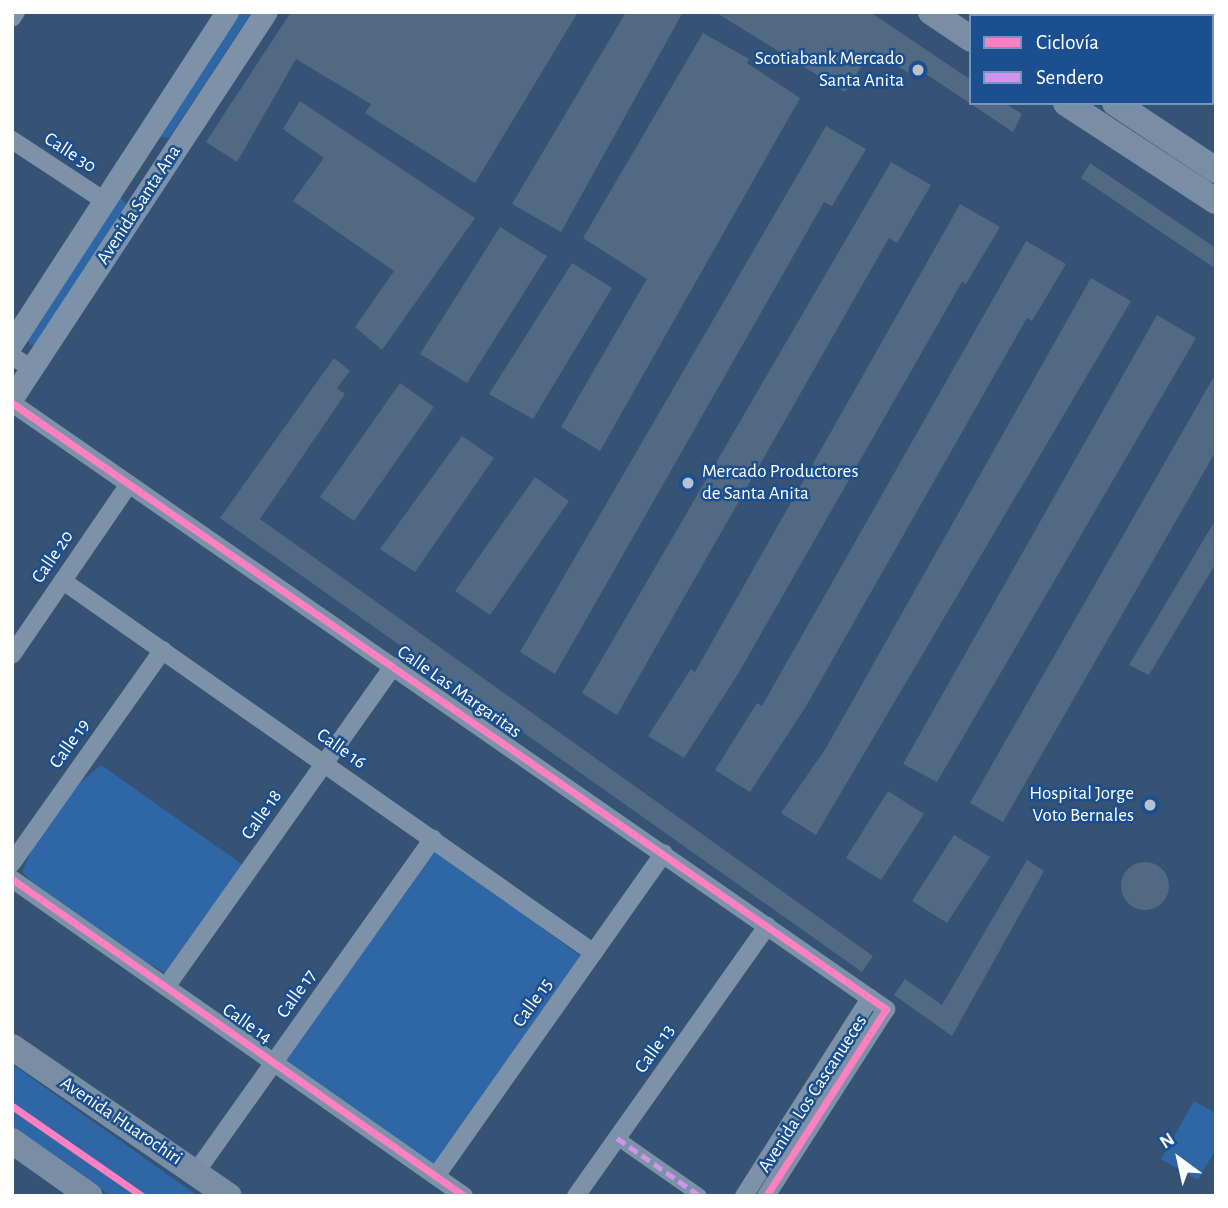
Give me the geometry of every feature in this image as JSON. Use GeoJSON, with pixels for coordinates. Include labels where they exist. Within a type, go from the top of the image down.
{"type":"FeatureCollection","features":[{"type":"Feature","properties":{"kind":"main road"},"geometry":{"type":"LineString","coordinates":[[931,12],[969,38]]}},
{"type":"Feature","properties":{"kind":"main road"},"geometry":{"type":"LineString","coordinates":[[1069,105],[1216,201]]}},
{"type":"Feature","properties":{"kind":"main road"},"geometry":{"type":"LineString","coordinates":[[1118,105],[1216,170]]}},
{"type":"Feature","properties":{"kind":"main road","name":"Avenida Huarochiri"},"geometry":{"type":"LineString","coordinates":[[12,1047],[229,1196]]}},
{"type":"Feature","properties":{"kind":"main road"},"geometry":{"type":"LineString","coordinates":[[12,1141],[90,1196]]}},
{"type":"Feature","properties":{"kind":"street"},"geometry":{"type":"LineString","coordinates":[[12,18],[16,12]]}},
{"type":"Feature","properties":{"kind":"street","name":"Avenida Santa Ana"},"geometry":{"type":"LineString","coordinates":[[12,343],[227,12]]}},
{"type":"Feature","properties":{"kind":"street","name":"Avenida Santa Ana"},"geometry":{"type":"LineString","coordinates":[[12,401],[266,12]]}},
{"type":"Feature","properties":{"kind":"street","name":"Calle 30"},"geometry":{"type":"LineString","coordinates":[[12,140],[105,201]]}},
{"type":"Feature","properties":{"kind":"street"},"geometry":{"type":"LineString","coordinates":[[12,356],[32,369]]}},
{"type":"Feature","properties":{"kind":"street","name":"Calle Las Margaritas"},"geometry":{"type":"LineString","coordinates":[[12,401],[886,1009]]}},
{"type":"Feature","properties":{"kind":"street","name":"Calle 20"},"geometry":{"type":"LineString","coordinates":[[12,655],[129,484]]}},
{"type":"Feature","properties":{"kind":"street","name":"Calle 16"},"geometry":{"type":"LineString","coordinates":[[63,581],[594,953]]}},
{"type":"Feature","properties":{"kind":"street","name":"Calle 19"},"geometry":{"type":"LineString","coordinates":[[12,863],[163,650]]}},
{"type":"Feature","properties":{"kind":"street","name":"Calle 18"},"geometry":{"type":"LineString","coordinates":[[166,987],[393,666]]}},
{"type":"Feature","properties":{"kind":"street","name":"Calle 17"},"geometry":{"type":"LineString","coordinates":[[197,1172],[433,839]]}},
{"type":"Feature","properties":{"kind":"street","name":"Calle 15"},"geometry":{"type":"LineString","coordinates":[[436,1176],[664,853]]}},
{"type":"Feature","properties":{"kind":"street","name":"Calle 14"},"geometry":{"type":"LineString","coordinates":[[12,879],[464,1196]]}},
{"type":"Feature","properties":{"kind":"street","name":"Calle 13"},"geometry":{"type":"LineString","coordinates":[[576,1196],[767,926]]}},
{"type":"Feature","properties":{"kind":"street","name":"Avenida Los Cascanueces"},"geometry":{"type":"LineString","coordinates":[[744,1196],[870,998]]}},
{"type":"Feature","properties":{"kind":"street","name":"Avenida Los Cascanueces"},"geometry":{"type":"LineString","coordinates":[[766,1196],[886,1009]]}},
{"type":"Feature","properties":{"kind":"street"},"geometry":{"type":"LineString","coordinates":[[827,1066],[843,1077]]}},
{"type":"Feature","properties":{"kind":"street"},"geometry":{"type":"LineString","coordinates":[[786,1131],[802,1140]]}},
{"type":"Feature","properties":{"kind":"street"},"geometry":{"type":"LineString","coordinates":[[617,1138],[700,1196]]}},
{"type":"Feature","properties":{"kind":"shaded area"},"geometry":{"type":"Polygon","coordinates":[[[236,12],[252,12],[169,138],[159,137],[236,12]]]}},
{"type":"Feature","properties":{"kind":"shaded area"},"geometry":{"type":"Polygon","coordinates":[[[119,196],[126,204],[38,345],[30,345],[27,338],[119,196]]]}},
{"type":"Feature","properties":{"kind":"shaded area"},"geometry":{"type":"Polygon","coordinates":[[[101,765],[243,865],[167,974],[59,912],[22,872],[50,809],[101,765]]]}},
{"type":"Feature","properties":{"kind":"shaded area"},"geometry":{"type":"Polygon","coordinates":[[[434,849],[582,957],[433,1166],[281,1058],[434,849]]]}},
{"type":"Feature","properties":{"kind":"shaded area"},"geometry":{"type":"Polygon","coordinates":[[[12,1064],[198,1196],[111,1196],[12,1126],[12,1064]]]}},
{"type":"Feature","properties":{"kind":"shaded area"},"geometry":{"type":"Polygon","coordinates":[[[1194,1101],[1216,1113],[1216,1149],[1198,1180],[1161,1159],[1194,1101]]]}},
{"type":"Feature","properties":{"kind":"building"},"geometry":{"type":"Polygon","coordinates":[[[291,12],[578,12],[475,183],[365,113],[371,104],[296,59],[237,162],[206,142],[291,12]]]}},
{"type":"Feature","properties":{"kind":"building"},"geometry":{"type":"Polygon","coordinates":[[[626,12],[683,12],[561,232],[512,204],[626,12]]]}},
{"type":"Feature","properties":{"kind":"building"},"geometry":{"type":"Polygon","coordinates":[[[715,12],[870,12],[969,79],[969,103],[914,66],[910,74],[872,50],[845,92],[715,12]]]}},
{"type":"Feature","properties":{"kind":"building"},"geometry":{"type":"Polygon","coordinates":[[[703,33],[749,59],[747,63],[800,98],[600,451],[561,427],[647,279],[583,238],[703,33]]]}},
{"type":"Feature","properties":{"kind":"building"},"geometry":{"type":"Polygon","coordinates":[[[300,101],[475,218],[382,350],[355,327],[394,271],[293,201],[324,158],[283,129],[300,101]]]}},
{"type":"Feature","properties":{"kind":"building"},"geometry":{"type":"Polygon","coordinates":[[[972,105],[1008,105],[1022,114],[1013,132],[972,105]]]}},
{"type":"Feature","properties":{"kind":"building"},"geometry":{"type":"Polygon","coordinates":[[[826,126],[866,149],[832,206],[824,202],[555,674],[520,652],[826,126]]]}},
{"type":"Feature","properties":{"kind":"building"},"geometry":{"type":"Polygon","coordinates":[[[891,162],[931,185],[897,243],[889,238],[617,715],[582,693],[891,162]]]}},
{"type":"Feature","properties":{"kind":"building"},"geometry":{"type":"Polygon","coordinates":[[[1090,163],[1216,248],[1216,269],[1081,178],[1090,163]]]}},
{"type":"Feature","properties":{"kind":"building"},"geometry":{"type":"Polygon","coordinates":[[[960,204],[1000,227],[966,284],[962,282],[738,674],[684,758],[648,736],[691,669],[695,672],[960,204]]]}},
{"type":"Feature","properties":{"kind":"building"},"geometry":{"type":"Polygon","coordinates":[[[500,227],[547,256],[467,383],[420,354],[500,227]]]}},
{"type":"Feature","properties":{"kind":"building"},"geometry":{"type":"Polygon","coordinates":[[[1026,241],[1066,264],[1032,321],[1027,318],[805,708],[750,792],[715,770],[757,703],[762,706],[1026,241]]]}},
{"type":"Feature","properties":{"kind":"building"},"geometry":{"type":"Polygon","coordinates":[[[572,263],[612,288],[533,419],[489,394],[572,263]]]}},
{"type":"Feature","properties":{"kind":"building"},"geometry":{"type":"Polygon","coordinates":[[[1091,278],[1131,301],[816,835],[781,813],[826,748],[1091,278]]]}},
{"type":"Feature","properties":{"kind":"building"},"geometry":{"type":"Polygon","coordinates":[[[1157,315],[1196,338],[937,782],[903,764],[1157,315]]]}},
{"type":"Feature","properties":{"kind":"building"},"geometry":{"type":"Polygon","coordinates":[[[334,358],[350,371],[337,388],[345,394],[260,519],[873,956],[862,972],[220,518],[334,358]]]}},
{"type":"Feature","properties":{"kind":"building"},"geometry":{"type":"Polygon","coordinates":[[[1216,373],[1216,451],[1003,822],[970,803],[1216,373]]]}},
{"type":"Feature","properties":{"kind":"building"},"geometry":{"type":"Polygon","coordinates":[[[400,383],[434,407],[354,521],[320,497],[400,383]]]}},
{"type":"Feature","properties":{"kind":"building"},"geometry":{"type":"Polygon","coordinates":[[[462,436],[494,458],[415,572],[380,549],[462,436]]]}},
{"type":"Feature","properties":{"kind":"building"},"geometry":{"type":"Polygon","coordinates":[[[535,477],[569,501],[490,615],[455,591],[535,477]]]}},
{"type":"Feature","properties":{"kind":"building"},"geometry":{"type":"Polygon","coordinates":[[[1216,519],[1216,563],[1149,675],[1129,665],[1216,519]]]}},
{"type":"Feature","properties":{"kind":"building"},"geometry":{"type":"Polygon","coordinates":[[[888,791],[924,814],[881,880],[846,858],[888,791]]]}},
{"type":"Feature","properties":{"kind":"building"},"geometry":{"type":"Polygon","coordinates":[[[954,835],[990,857],[947,923],[912,901],[954,835]]]}},
{"type":"Feature","properties":{"kind":"building"},"geometry":{"type":"Polygon","coordinates":[[[1027,860],[1044,871],[952,1036],[894,995],[905,979],[942,1005],[1027,860]]]}},
{"type":"Feature","properties":{"kind":"building"},"geometry":{"type":"Polygon","coordinates":[[[1145,862],[1162,869],[1169,886],[1162,903],[1145,910],[1128,903],[1121,886],[1128,869],[1145,862]]]}},
{"type":"Feature","properties":{"kind":"marked path"},"geometry":{"type":"LineString","coordinates":[[617,1138],[700,1196]]}},
{"type":"Feature","properties":{"kind":"cycle path"},"geometry":{"type":"LineString","coordinates":[[12,403],[886,1009],[766,1196]]}},
{"type":"Feature","properties":{"kind":"cycle path"},"geometry":{"type":"LineString","coordinates":[[12,879],[464,1196]]}},
{"type":"Feature","properties":{"kind":"cycle path"},"geometry":{"type":"LineString","coordinates":[[12,1106],[142,1196]]}},
{"type":"Feature","properties":{"kind":"place","name":"Scotiabank Mercado Santa Anita"},"geometry":{"type":"Point","coordinates":[918,70]}},
{"type":"Feature","properties":{"kind":"place","name":"Mercado Productores de Santa Anita"},"geometry":{"type":"Point","coordinates":[688,483]}},
{"type":"Feature","properties":{"kind":"place","name":"Hospital Jorge Voto Bernales"},"geometry":{"type":"Point","coordinates":[1150,805]}}]}
